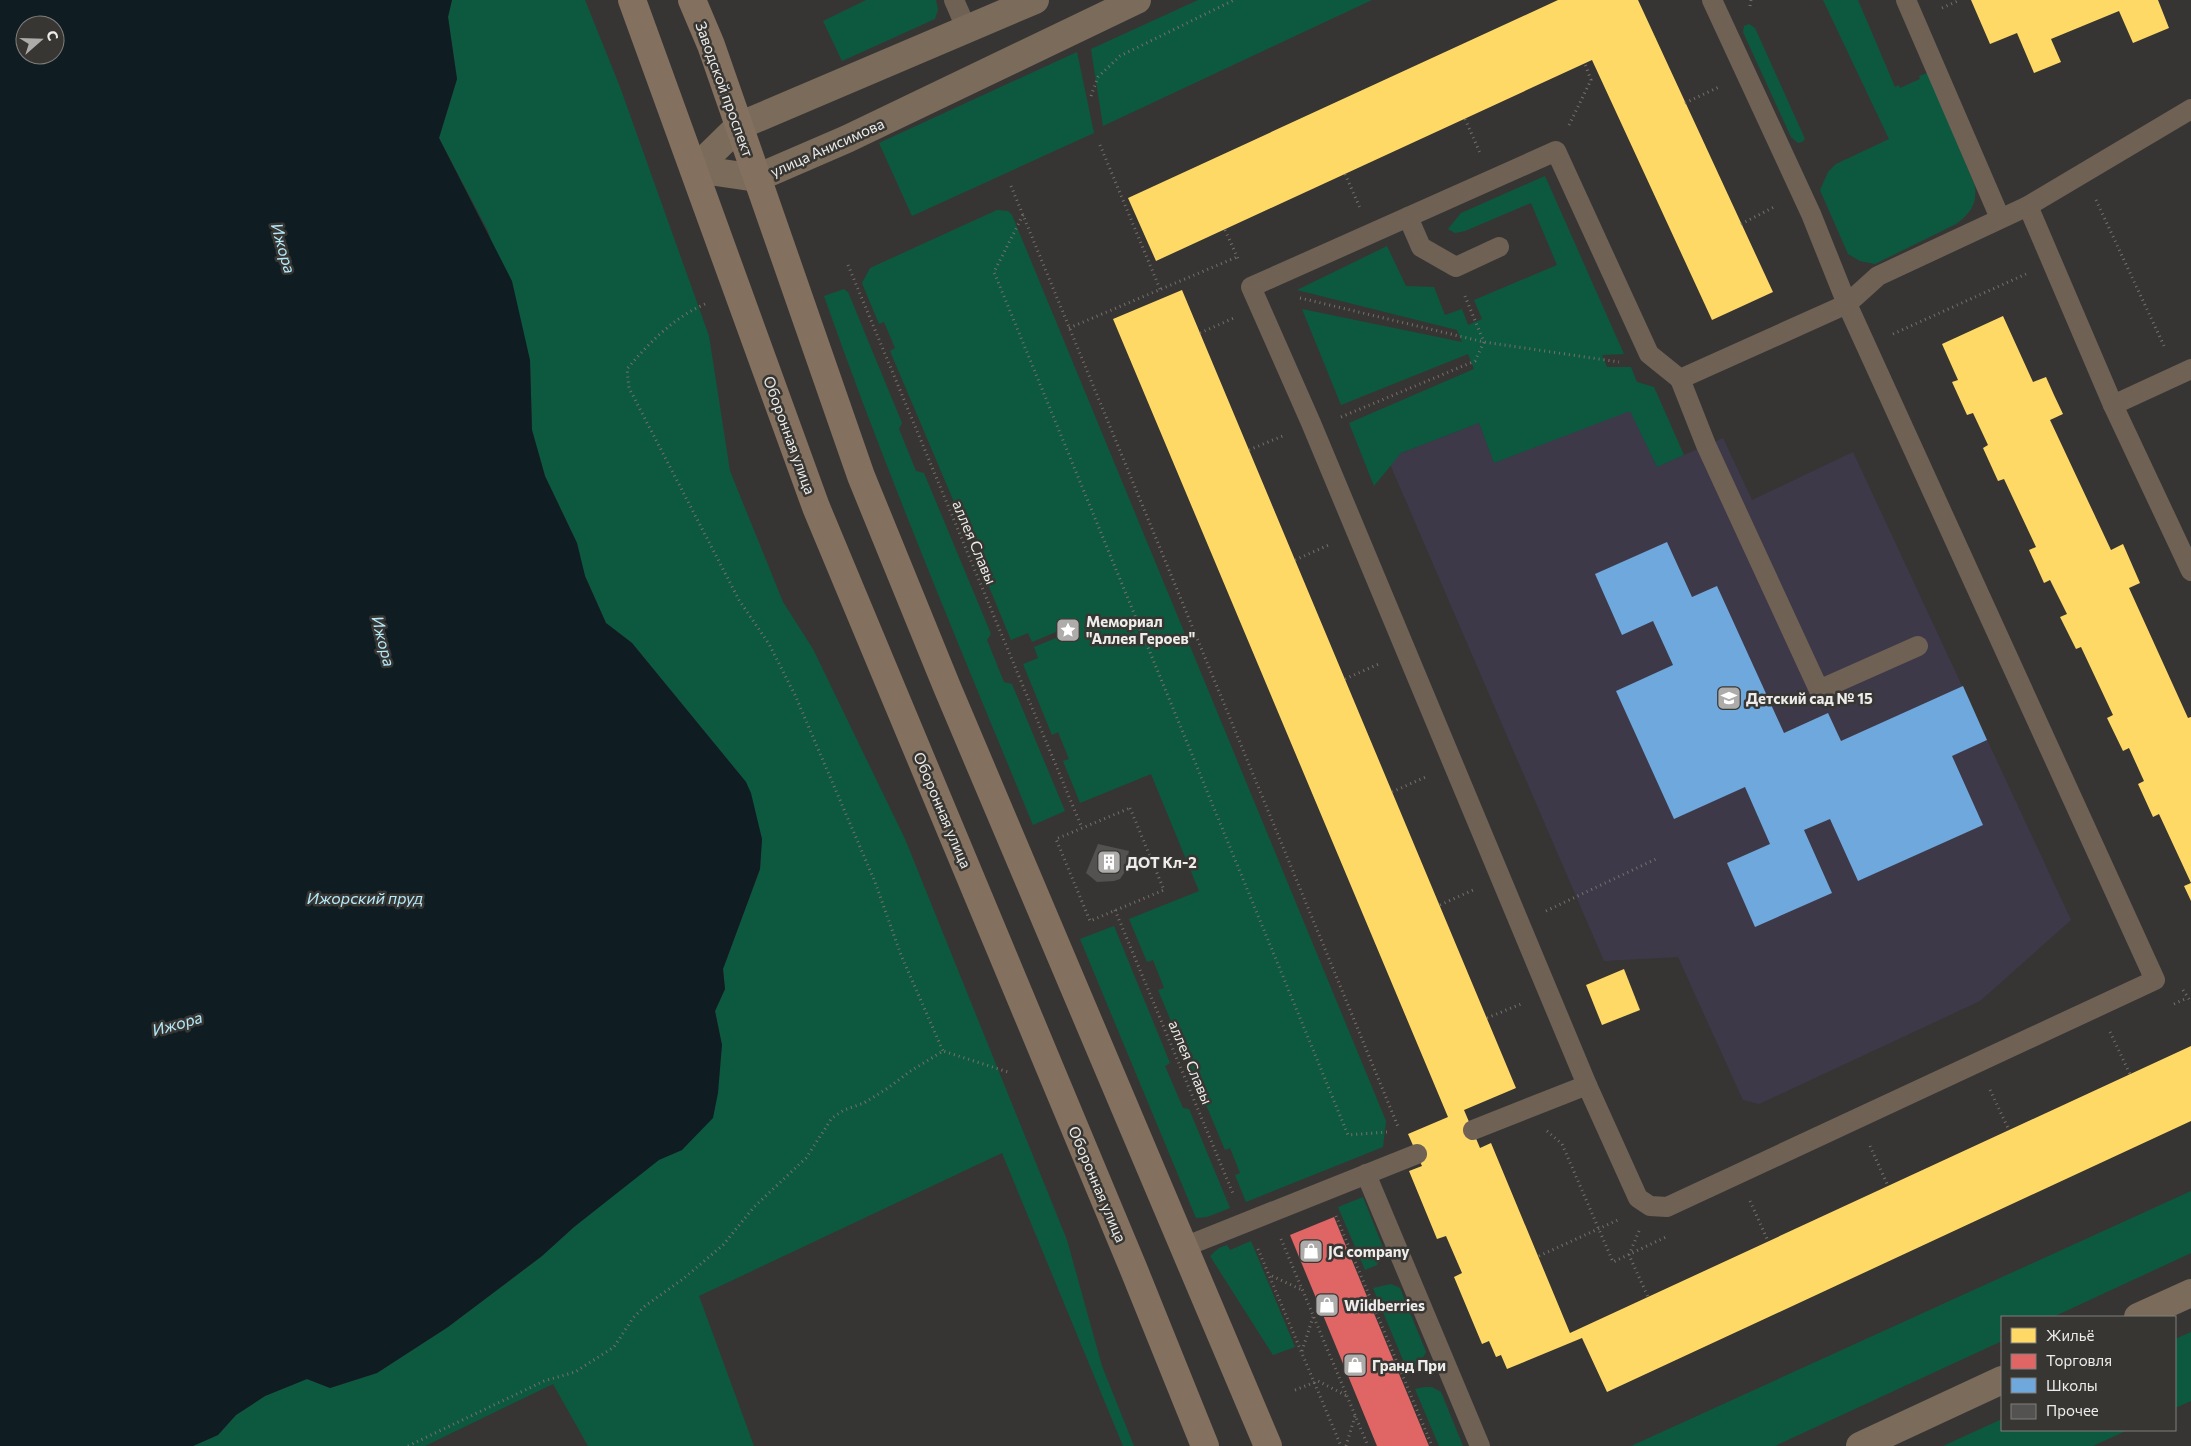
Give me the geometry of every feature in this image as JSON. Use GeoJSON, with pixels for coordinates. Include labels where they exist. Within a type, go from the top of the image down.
{"type":"FeatureCollection","features":[{"type":"Feature","properties":{"kind":"main road"},"geometry":{"type":"LineString","coordinates":[[632,0],[695,169],[739,126],[1035,0]]}},
{"type":"Feature","properties":{"kind":"main road","name":"Заводской проспект"},"geometry":{"type":"LineString","coordinates":[[692,0],[711,45],[757,178]]}},
{"type":"Feature","properties":{"kind":"main road","name":"улица Анисимова"},"geometry":{"type":"LineString","coordinates":[[695,169],[757,178],[847,139],[1137,0]]}},
{"type":"Feature","properties":{"kind":"main road","name":"Оборонная улица"},"geometry":{"type":"LineString","coordinates":[[695,169],[816,507],[1130,1261],[1204,1446]]}},
{"type":"Feature","properties":{"kind":"main road"},"geometry":{"type":"LineString","coordinates":[[757,178],[862,476],[947,687],[1268,1446]]}},
{"type":"Feature","properties":{"kind":"main road"},"geometry":{"type":"LineString","coordinates":[[2140,1316],[2191,1293]]}},
{"type":"Feature","properties":{"kind":"main road"},"geometry":{"type":"LineString","coordinates":[[1860,1446],[2001,1380]]}},
{"type":"Feature","properties":{"kind":"lane"},"geometry":{"type":"LineString","coordinates":[[954,0],[967,30]]}},
{"type":"Feature","properties":{"kind":"lane"},"geometry":{"type":"LineString","coordinates":[[1712,0],[1802,194],[1847,304],[2155,980],[1667,1207],[1650,1206],[1638,1198],[1587,1085],[1312,426],[1251,287],[1556,151],[1649,354],[1680,379],[1706,445],[1819,690],[1918,646]]}},
{"type":"Feature","properties":{"kind":"lane"},"geometry":{"type":"LineString","coordinates":[[1906,0],[2000,218]]}},
{"type":"Feature","properties":{"kind":"lane"},"geometry":{"type":"LineString","coordinates":[[1680,379],[1847,304],[1878,276],[2028,206],[2191,109]]}},
{"type":"Feature","properties":{"kind":"lane"},"geometry":{"type":"LineString","coordinates":[[2028,206],[2113,405],[2191,571]]}},
{"type":"Feature","properties":{"kind":"lane"},"geometry":{"type":"LineString","coordinates":[[1408,217],[1421,247],[1456,267],[1499,247]]}},
{"type":"Feature","properties":{"kind":"lane"},"geometry":{"type":"LineString","coordinates":[[2113,405],[2184,372]]}},
{"type":"Feature","properties":{"kind":"lane"},"geometry":{"type":"LineString","coordinates":[[1473,1130],[1587,1085]]}},
{"type":"Feature","properties":{"kind":"lane"},"geometry":{"type":"LineString","coordinates":[[1184,1247],[1417,1154]]}},
{"type":"Feature","properties":{"kind":"lane"},"geometry":{"type":"LineString","coordinates":[[1366,1174],[1480,1446]]}},
{"type":"Feature","properties":{"kind":"path"},"geometry":{"type":"LineString","coordinates":[[1091,96],[1098,77],[1120,56],[1234,0]]}},
{"type":"Feature","properties":{"kind":"path"},"geometry":{"type":"LineString","coordinates":[[1750,6],[1751,0]]}},
{"type":"Feature","properties":{"kind":"path"},"geometry":{"type":"LineString","coordinates":[[1571,128],[1566,130],[1591,80],[1585,64]]}},
{"type":"Feature","properties":{"kind":"path"},"geometry":{"type":"LineString","coordinates":[[1685,103],[1746,74]]}},
{"type":"Feature","properties":{"kind":"path"},"geometry":{"type":"LineString","coordinates":[[1465,119],[1492,180]]}},
{"type":"Feature","properties":{"kind":"path"},"geometry":{"type":"LineString","coordinates":[[1100,145],[1160,289]]}},
{"type":"Feature","properties":{"kind":"path"},"geometry":{"type":"LineString","coordinates":[[2083,173],[2184,372]]}},
{"type":"Feature","properties":{"kind":"path"},"geometry":{"type":"LineString","coordinates":[[1345,174],[1372,233]]}},
{"type":"Feature","properties":{"kind":"path"},"geometry":{"type":"LineString","coordinates":[[1011,186],[1400,1131],[1348,1135],[994,272],[1022,215]]}},
{"type":"Feature","properties":{"kind":"path"},"geometry":{"type":"LineString","coordinates":[[1741,224],[1802,194]]}},
{"type":"Feature","properties":{"kind":"path"},"geometry":{"type":"LineString","coordinates":[[1070,328],[1237,257]]}},
{"type":"Feature","properties":{"kind":"path","name":"аллея Славы"},"geometry":{"type":"LineString","coordinates":[[848,265],[1082,828]]}},
{"type":"Feature","properties":{"kind":"path"},"geometry":{"type":"LineString","coordinates":[[1249,450],[1475,361],[1484,342],[1467,304],[1456,267]]}},
{"type":"Feature","properties":{"kind":"path"},"geometry":{"type":"LineString","coordinates":[[1889,336],[2027,273]]}},
{"type":"Feature","properties":{"kind":"path"},"geometry":{"type":"LineString","coordinates":[[1251,287],[1484,342],[1628,363],[1649,354]]}},
{"type":"Feature","properties":{"kind":"path"},"geometry":{"type":"LineString","coordinates":[[705,304],[687,312],[648,344],[627,369],[629,388],[739,600],[769,644],[795,695],[875,882],[901,955],[943,1051],[1011,1073]]}},
{"type":"Feature","properties":{"kind":"path"},"geometry":{"type":"LineString","coordinates":[[1200,333],[1260,308]]}},
{"type":"Feature","properties":{"kind":"path"},"geometry":{"type":"LineString","coordinates":[[1295,560],[1357,533]]}},
{"type":"Feature","properties":{"kind":"path"},"geometry":{"type":"LineString","coordinates":[[1345,679],[1406,652]]}},
{"type":"Feature","properties":{"kind":"path"},"geometry":{"type":"LineString","coordinates":[[1392,792],[1454,766]]}},
{"type":"Feature","properties":{"kind":"path"},"geometry":{"type":"LineString","coordinates":[[1130,808],[1164,890],[1090,921],[1056,839],[1082,828],[1130,808]]}},
{"type":"Feature","properties":{"kind":"path"},"geometry":{"type":"LineString","coordinates":[[1576,897],[1656,859]]}},
{"type":"Feature","properties":{"kind":"path"},"geometry":{"type":"LineString","coordinates":[[1440,905],[1501,878]]}},
{"type":"Feature","properties":{"kind":"path","name":"аллея Славы"},"geometry":{"type":"LineString","coordinates":[[1116,910],[1246,1222],[1272,1276],[1341,1446]]}},
{"type":"Feature","properties":{"kind":"path"},"geometry":{"type":"LineString","coordinates":[[2183,989],[2191,1002]]}},
{"type":"Feature","properties":{"kind":"path"},"geometry":{"type":"LineString","coordinates":[[1486,1018],[1548,992]]}},
{"type":"Feature","properties":{"kind":"path"},"geometry":{"type":"LineString","coordinates":[[2098,1006],[2130,1074]]}},
{"type":"Feature","properties":{"kind":"path"},"geometry":{"type":"LineString","coordinates":[[408,1446],[544,1381],[575,1372],[614,1347],[633,1318],[645,1306],[683,1279],[723,1245],[754,1207],[806,1158],[832,1118],[844,1110],[864,1103],[943,1051]]}},
{"type":"Feature","properties":{"kind":"path"},"geometry":{"type":"LineString","coordinates":[[1978,1062],[2009,1130]]}},
{"type":"Feature","properties":{"kind":"path"},"geometry":{"type":"LineString","coordinates":[[1857,1119],[1888,1186]]}},
{"type":"Feature","properties":{"kind":"path"},"geometry":{"type":"LineString","coordinates":[[1738,1174],[1768,1241]]}},
{"type":"Feature","properties":{"kind":"path"},"geometry":{"type":"LineString","coordinates":[[1326,1190],[1432,1446]]}},
{"type":"Feature","properties":{"kind":"path"},"geometry":{"type":"LineString","coordinates":[[1539,1256],[1650,1206]]}},
{"type":"Feature","properties":{"kind":"path"},"geometry":{"type":"LineString","coordinates":[[1648,1297],[1629,1255],[1650,1206]]}},
{"type":"Feature","properties":{"kind":"path"},"geometry":{"type":"LineString","coordinates":[[1269,1213],[1368,1446]]}},
{"type":"Feature","properties":{"kind":"path"},"geometry":{"type":"LineString","coordinates":[[1272,1276],[1302,1290]]}},
{"type":"Feature","properties":{"kind":"path"},"geometry":{"type":"LineString","coordinates":[[1302,1351],[1313,1316]]}},
{"type":"Feature","properties":{"kind":"path"},"geometry":{"type":"LineString","coordinates":[[1295,1390],[1318,1381],[1347,1396]]}},
{"type":"Feature","properties":{"kind":"path"},"geometry":{"type":"LineString","coordinates":[[1346,1446],[1355,1416]]}},
{"type":"Feature","properties":{"kind":"shaded area","name":"Детский сад № 15"},"geometry":{"type":"Polygon","coordinates":[[[1630,410],[1657,467],[1723,438],[1752,500],[1853,452],[2071,920],[1980,1001],[1759,1104],[1743,1100],[1678,957],[1604,961],[1390,464],[1401,453],[1479,423],[1494,463],[1630,410]]]}},
{"type":"Feature","properties":{"kind":"green space"},"geometry":{"type":"Polygon","coordinates":[[[452,0],[585,0],[620,87],[709,336],[730,471],[783,602],[813,649],[905,839],[1067,1240],[1102,1366],[1134,1446],[1123,1446],[1002,1153],[699,1296],[754,1446],[588,1446],[553,1384],[425,1446],[193,1446],[218,1435],[236,1415],[265,1396],[307,1379],[330,1388],[377,1373],[448,1327],[542,1256],[574,1227],[659,1159],[682,1150],[722,1045],[715,1011],[725,989],[723,969],[760,869],[762,839],[746,782],[632,643],[606,623],[585,576],[577,543],[545,476],[532,430],[530,360],[488,231],[439,138],[457,79],[448,17],[452,0]]]}},
{"type":"Feature","properties":{"kind":"green space"},"geometry":{"type":"Polygon","coordinates":[[[866,0],[936,0],[938,10],[935,19],[842,61],[823,21],[866,0]]]}},
{"type":"Feature","properties":{"kind":"green space"},"geometry":{"type":"Polygon","coordinates":[[[1198,0],[1372,0],[1103,126],[1091,49],[1198,0]]]}},
{"type":"Feature","properties":{"kind":"green space"},"geometry":{"type":"Polygon","coordinates":[[[1823,0],[1858,0],[1895,87],[1899,85],[1900,88],[1920,79],[1919,76],[1928,73],[1975,186],[1975,198],[1972,208],[1956,224],[1875,264],[1860,261],[1848,254],[1820,190],[1828,172],[1836,164],[1889,139],[1823,0]]]}},
{"type":"Feature","properties":{"kind":"green space"},"geometry":{"type":"Polygon","coordinates":[[[1749,24],[1755,28],[1805,139],[1802,142],[1798,143],[1791,137],[1743,32],[1744,26],[1749,24]]]}},
{"type":"Feature","properties":{"kind":"green space"},"geometry":{"type":"Polygon","coordinates":[[[1077,52],[1094,133],[912,216],[879,143],[1077,52]]]}},
{"type":"Feature","properties":{"kind":"green space"},"geometry":{"type":"Polygon","coordinates":[[[1545,176],[1624,354],[1602,355],[1607,367],[1631,367],[1637,382],[1654,387],[1684,455],[1657,467],[1630,411],[1494,463],[1479,423],[1401,453],[1374,486],[1349,423],[1474,369],[1468,354],[1341,405],[1302,309],[1462,342],[1457,330],[1297,290],[1387,246],[1406,286],[1434,287],[1445,315],[1462,309],[1468,325],[1482,319],[1474,300],[1557,265],[1531,203],[1465,231],[1455,233],[1448,229],[1461,213],[1545,176]]]}},
{"type":"Feature","properties":{"kind":"green space"},"geometry":{"type":"Polygon","coordinates":[[[997,210],[1008,211],[1012,215],[1386,1121],[1383,1147],[1246,1202],[1235,1175],[1240,1173],[1230,1148],[1225,1150],[1158,990],[1164,988],[1153,960],[1147,962],[1129,919],[1199,891],[1151,774],[1080,803],[1063,761],[1069,759],[1058,732],[1052,735],[1023,664],[1038,658],[1034,647],[1063,635],[1065,639],[1076,635],[1072,621],[1060,626],[1061,630],[1032,642],[1028,633],[1011,640],[978,560],[983,557],[974,533],[968,535],[890,351],[895,348],[884,322],[879,324],[862,283],[870,268],[997,210]]]}},
{"type":"Feature","properties":{"kind":"green space"},"geometry":{"type":"Polygon","coordinates":[[[844,289],[848,292],[902,423],[899,429],[916,471],[924,473],[991,634],[987,640],[1004,682],[1012,684],[1065,811],[1033,825],[899,496],[824,296],[844,289]]]}},
{"type":"Feature","properties":{"kind":"green space"},"geometry":{"type":"Polygon","coordinates":[[[1114,926],[1170,1063],[1165,1066],[1183,1108],[1189,1109],[1230,1208],[1207,1217],[1196,1218],[1080,939],[1114,926]]]}},
{"type":"Feature","properties":{"kind":"green space"},"geometry":{"type":"Polygon","coordinates":[[[2191,1191],[2191,1253],[2055,1316],[2001,1316],[2001,1341],[1775,1446],[1631,1446],[2191,1191]]]}},
{"type":"Feature","properties":{"kind":"green space"},"geometry":{"type":"Polygon","coordinates":[[[1363,1197],[1384,1250],[1377,1265],[1365,1270],[1338,1207],[1363,1197]]]}},
{"type":"Feature","properties":{"kind":"green space"},"geometry":{"type":"Polygon","coordinates":[[[1251,1241],[1295,1347],[1273,1355],[1210,1256],[1219,1248],[1227,1245],[1230,1250],[1251,1241]]]}},
{"type":"Feature","properties":{"kind":"green space"},"geometry":{"type":"Polygon","coordinates":[[[1391,1284],[1400,1288],[1426,1352],[1417,1368],[1408,1372],[1373,1288],[1391,1284]]]}},
{"type":"Feature","properties":{"kind":"green space"},"geometry":{"type":"Polygon","coordinates":[[[2191,1332],[2191,1401],[2176,1408],[2176,1339],[2191,1332]]]}},
{"type":"Feature","properties":{"kind":"green space"},"geometry":{"type":"Polygon","coordinates":[[[1432,1387],[1441,1392],[1463,1446],[1439,1446],[1415,1389],[1432,1387]]]}},
{"type":"Feature","properties":{"kind":"green space"},"geometry":{"type":"Polygon","coordinates":[[[2001,1419],[2001,1431],[2126,1431],[2093,1446],[1943,1446],[2001,1419]]]}},
{"type":"Feature","properties":{"kind":"water","name":"Ижорский пруд"},"geometry":{"type":"Polygon","coordinates":[[[0,0],[452,0],[448,17],[457,79],[439,138],[512,281],[530,360],[532,430],[545,476],[577,543],[585,576],[606,623],[632,643],[746,782],[751,793],[762,839],[760,869],[723,969],[725,989],[715,1011],[722,1045],[718,1093],[713,1118],[682,1150],[659,1160],[574,1227],[542,1256],[448,1327],[377,1373],[330,1388],[307,1379],[265,1396],[236,1415],[218,1435],[193,1446],[0,1446],[0,0]]]}},
{"type":"Feature","properties":{"kind":"building: Жильё"},"geometry":{"type":"Polygon","coordinates":[[[1558,0],[1638,0],[1773,292],[1712,320],[1592,60],[1156,261],[1128,198],[1558,0]]]}},
{"type":"Feature","properties":{"kind":"building: Жильё"},"geometry":{"type":"Polygon","coordinates":[[[1971,0],[2158,0],[2169,28],[2133,43],[2119,11],[2051,39],[2061,62],[2034,73],[2017,33],[1990,44],[1971,0]]]}},
{"type":"Feature","properties":{"kind":"building: Жильё"},"geometry":{"type":"Polygon","coordinates":[[[1182,290],[1516,1088],[1464,1110],[1480,1148],[1491,1143],[1570,1333],[2191,1046],[2191,1121],[1607,1392],[1582,1338],[1507,1369],[1501,1355],[1496,1357],[1489,1341],[1482,1344],[1454,1277],[1462,1273],[1446,1236],[1437,1239],[1409,1171],[1422,1166],[1408,1134],[1448,1117],[1113,319],[1182,290]]]}},
{"type":"Feature","properties":{"kind":"building: Жильё"},"geometry":{"type":"Polygon","coordinates":[[[2003,316],[2033,382],[2046,377],[2063,414],[2050,420],[2111,550],[2123,544],[2140,583],[2129,588],[2188,718],[2191,717],[2191,883],[2159,814],[2153,817],[2138,784],[2144,781],[2129,748],[2123,751],[2107,718],[2113,715],[2081,647],[2076,649],[2060,617],[2067,614],[2050,580],[2044,583],[2029,550],[2036,547],[2004,479],[1998,481],[1983,448],[1988,445],[1973,413],[1967,415],[1952,382],[1958,380],[1942,344],[2003,316]]]}},
{"type":"Feature","properties":{"kind":"building: Жильё"},"geometry":{"type":"Polygon","coordinates":[[[2191,883],[2191,901],[2184,886],[2191,883]]]}},
{"type":"Feature","properties":{"kind":"building: Жильё"},"geometry":{"type":"Polygon","coordinates":[[[1624,969],[1640,1010],[1602,1025],[1586,985],[1624,969]]]}},
{"type":"Feature","properties":{"kind":"building: Торговля"},"geometry":{"type":"Polygon","coordinates":[[[1334,1217],[1429,1446],[1377,1446],[1290,1235],[1334,1217]]]}},
{"type":"Feature","properties":{"kind":"building: Школы"},"geometry":{"type":"Polygon","coordinates":[[[1667,542],[1692,597],[1717,586],[1784,733],[1828,713],[1841,741],[1963,686],[1987,740],[1952,756],[1983,825],[1858,881],[1830,819],[1804,830],[1832,893],[1755,927],[1727,863],[1770,844],[1745,787],[1674,819],[1616,691],[1673,665],[1653,621],[1622,635],[1595,574],[1667,542]]]}},
{"type":"Feature","properties":{"kind":"building: Прочее","name":"ДОТ Кл-2"},"geometry":{"type":"Polygon","coordinates":[[[1098,844],[1129,851],[1124,873],[1120,879],[1097,882],[1086,873],[1098,844]]]}},
{"type":"Feature","properties":{"kind":"place","name":"Мемориал \"Аллея Героев\""},"geometry":{"type":"Point","coordinates":[1068,630]}},
{"type":"Feature","properties":{"kind":"place","name":"Детский сад № 15"},"geometry":{"type":"Point","coordinates":[1729,698]}},
{"type":"Feature","properties":{"kind":"place","name":"ДОТ Кл-2"},"geometry":{"type":"Point","coordinates":[1109,862]}},
{"type":"Feature","properties":{"kind":"place","name":"JG company"},"geometry":{"type":"Point","coordinates":[1311,1251]}},
{"type":"Feature","properties":{"kind":"place","name":"Wildberries"},"geometry":{"type":"Point","coordinates":[1327,1305]}},
{"type":"Feature","properties":{"kind":"place","name":"Гранд При"},"geometry":{"type":"Point","coordinates":[1355,1365]}},
{"type":"Feature","properties":{"kind":"water label","name":"Ижора"},"geometry":{"type":"Point","coordinates":[284,248]}},
{"type":"Feature","properties":{"kind":"water label","name":"Ижора"},"geometry":{"type":"Point","coordinates":[384,641]}},
{"type":"Feature","properties":{"kind":"water label","name":"Ижора"},"geometry":{"type":"Point","coordinates":[177,1023]}}]}
